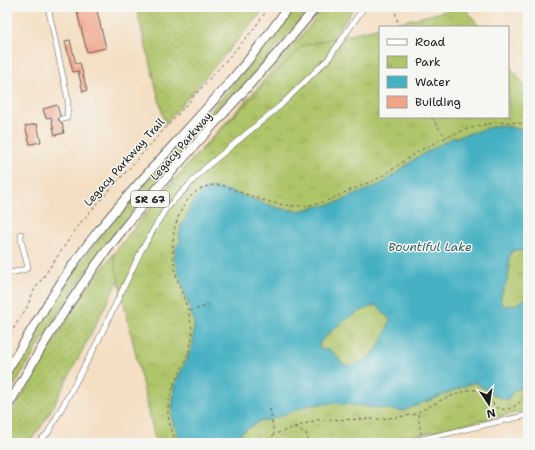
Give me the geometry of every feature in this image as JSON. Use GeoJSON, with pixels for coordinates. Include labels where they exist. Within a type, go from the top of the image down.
{"type":"FeatureCollection","features":[{"type":"Feature","properties":{"kind":"highway","name":"Legacy Parkway"},"geometry":{"type":"LineString","coordinates":[[7,372],[63,280],[97,232],[240,68],[288,7]]}},
{"type":"Feature","properties":{"kind":"highway","name":"Legacy Parkway"},"geometry":{"type":"LineString","coordinates":[[8,402],[54,327],[124,228],[287,43],[316,7]]}},
{"type":"Feature","properties":{"kind":"street"},"geometry":{"type":"LineString","coordinates":[[48,7],[68,100],[66,118],[62,119]]}},
{"type":"Feature","properties":{"kind":"street"},"geometry":{"type":"LineString","coordinates":[[37,443],[48,432],[88,359],[142,249],[165,210],[204,169],[281,105],[329,58],[364,7]]}},
{"type":"Feature","properties":{"kind":"street"},"geometry":{"type":"LineString","coordinates":[[7,274],[26,269],[28,267],[21,240],[21,234]]}},
{"type":"Feature","properties":{"kind":"street"},"geometry":{"type":"LineString","coordinates":[[405,443],[528,415]]}},
{"type":"Feature","properties":{"kind":"path","name":"Legacy Parkway Trail"},"geometry":{"type":"LineString","coordinates":[[7,340],[28,307],[33,292],[81,222],[253,30],[269,7]]}},
{"type":"Feature","properties":{"kind":"path"},"geometry":{"type":"LineString","coordinates":[[394,7],[399,26]]}},
{"type":"Feature","properties":{"kind":"path"},"geometry":{"type":"LineString","coordinates":[[432,118],[440,130],[448,137]]}},
{"type":"Feature","properties":{"kind":"path"},"geometry":{"type":"LineString","coordinates":[[176,443],[168,417],[168,401],[174,381],[190,347],[192,327],[189,311],[175,270],[173,244],[178,217],[186,202],[198,191],[206,187],[220,185],[282,205],[298,206],[316,204],[373,181],[421,150],[448,137],[471,129],[504,122],[516,122],[528,125]]}},
{"type":"Feature","properties":{"kind":"path"},"geometry":{"type":"LineString","coordinates":[[207,304],[208,309]]}},
{"type":"Feature","properties":{"kind":"path"},"geometry":{"type":"LineString","coordinates":[[189,311],[207,306]]}},
{"type":"Feature","properties":{"kind":"path"},"geometry":{"type":"LineString","coordinates":[[262,443],[274,434],[294,426],[320,419],[381,419],[418,413],[441,400],[468,390],[482,392],[497,408],[506,410],[516,406],[528,393]]}},
{"type":"Feature","properties":{"kind":"path"},"geometry":{"type":"LineString","coordinates":[[267,410],[272,408]]}},
{"type":"Feature","properties":{"kind":"path"},"geometry":{"type":"LineString","coordinates":[[270,409],[274,434]]}},
{"type":"Feature","properties":{"kind":"path"},"geometry":{"type":"LineString","coordinates":[[418,413],[422,439]]}},
{"type":"Feature","properties":{"kind":"path"},"geometry":{"type":"LineString","coordinates":[[294,426],[306,433],[309,443]]}},
{"type":"Feature","properties":{"kind":"green space"},"geometry":{"type":"Polygon","coordinates":[[[136,7],[266,7],[165,124],[136,7]]]}},
{"type":"Feature","properties":{"kind":"green space"},"geometry":{"type":"Polygon","coordinates":[[[296,7],[308,7],[309,10],[117,230],[73,290],[12,389],[7,390],[9,377],[19,358],[60,293],[93,247],[116,217],[155,172],[231,88],[296,7]]]}},
{"type":"Feature","properties":{"kind":"green space"},"geometry":{"type":"Polygon","coordinates":[[[325,7],[355,7],[322,52],[125,268],[41,427],[28,443],[7,443],[7,421],[68,318],[92,281],[162,193],[260,85],[325,7]]]}},
{"type":"Feature","properties":{"kind":"green space"},"geometry":{"type":"Polygon","coordinates":[[[464,7],[479,26],[384,26],[464,7]]]}},
{"type":"Feature","properties":{"kind":"green space"},"geometry":{"type":"Polygon","coordinates":[[[379,27],[379,118],[509,118],[509,65],[528,90],[528,410],[382,443],[156,443],[113,255],[167,188],[209,142],[302,46],[379,27]]]}},
{"type":"Feature","properties":{"kind":"water","name":"Bountiful Lake"},"geometry":{"type":"Polygon","coordinates":[[[499,125],[528,131],[528,252],[513,250],[511,253],[509,257],[509,275],[501,295],[501,304],[512,306],[528,296],[528,383],[513,392],[507,400],[495,396],[475,382],[403,411],[336,403],[309,405],[270,420],[260,421],[242,432],[235,443],[185,443],[180,439],[172,420],[174,387],[193,345],[194,323],[174,258],[177,245],[180,242],[179,233],[181,230],[181,225],[187,217],[190,205],[204,189],[223,189],[278,208],[298,211],[336,203],[383,183],[416,158],[450,139],[499,125]],[[377,305],[370,307],[345,320],[337,326],[319,344],[320,349],[331,350],[343,364],[349,366],[357,364],[370,356],[376,350],[384,336],[390,320],[377,305]]]}},
{"type":"Feature","properties":{"kind":"building"},"geometry":{"type":"Polygon","coordinates":[[[76,7],[96,7],[106,48],[87,52],[76,7]]]}},
{"type":"Feature","properties":{"kind":"building"},"geometry":{"type":"Polygon","coordinates":[[[70,40],[76,64],[80,63],[87,90],[83,92],[78,71],[73,72],[65,41],[70,40]]]}},
{"type":"Feature","properties":{"kind":"building"},"geometry":{"type":"Polygon","coordinates":[[[57,105],[60,116],[58,120],[62,123],[64,133],[55,135],[51,117],[46,118],[43,109],[57,105]]]}},
{"type":"Feature","properties":{"kind":"building"},"geometry":{"type":"Polygon","coordinates":[[[37,124],[41,142],[30,144],[25,126],[37,124]]]}}]}
